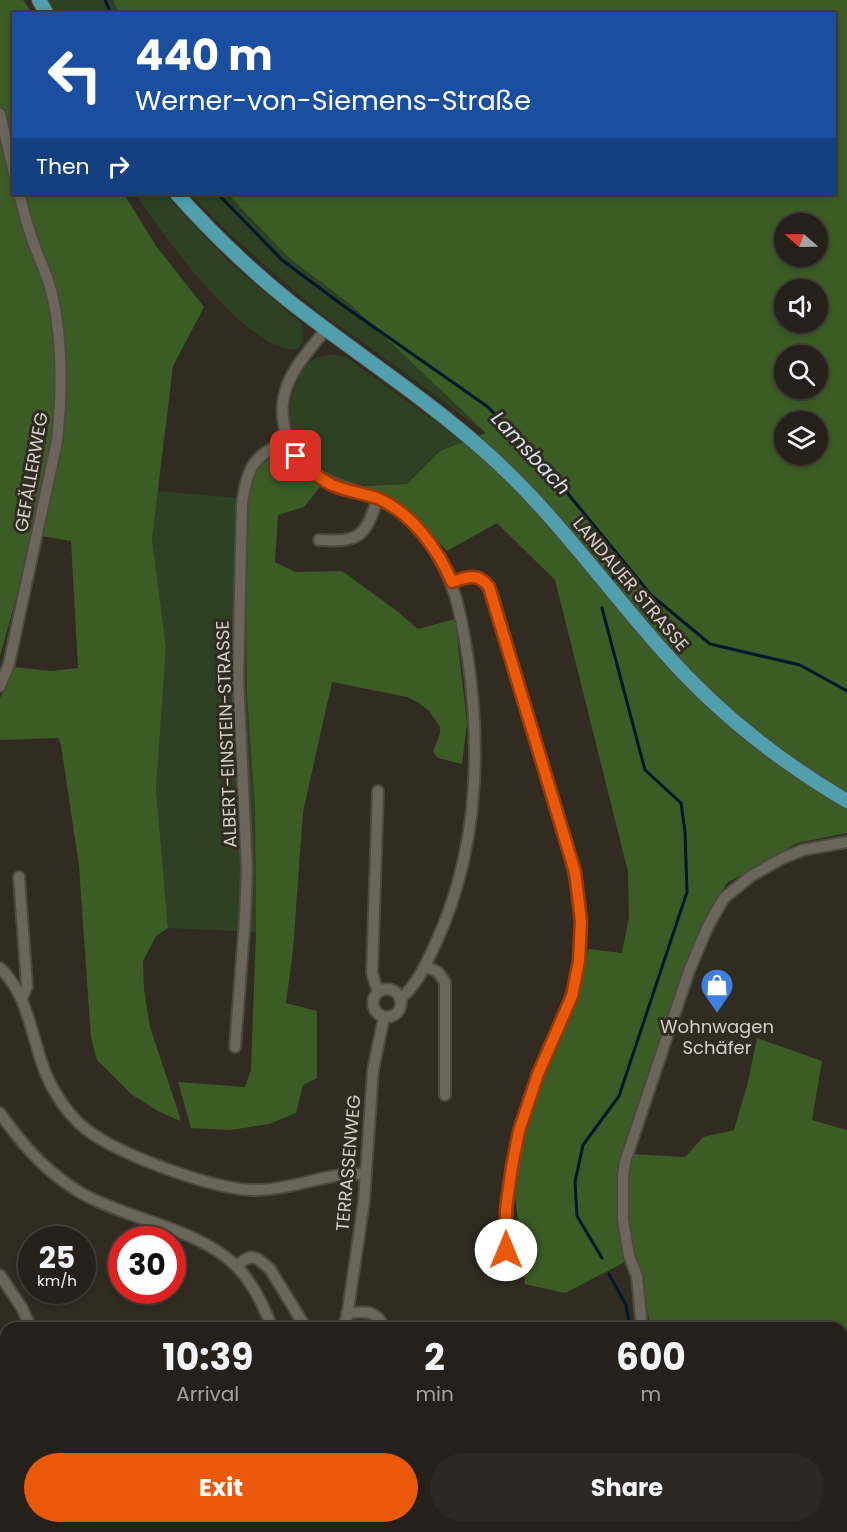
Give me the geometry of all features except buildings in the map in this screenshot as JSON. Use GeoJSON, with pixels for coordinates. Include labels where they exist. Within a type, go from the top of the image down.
{"type":"FeatureCollection","features":[{"type":"Feature","properties":{"kind":"main road","name":"LANDAUER STRASSE"},"geometry":{"type":"LineString","coordinates":[[178,195],[206,226],[252,269],[326,329],[460,429],[510,474],[569,538],[664,652],[722,710],[784,760],[847,801]]}},
{"type":"Feature","properties":{"kind":"street"},"geometry":{"type":"LineString","coordinates":[[0,114],[12,164]]}},
{"type":"Feature","properties":{"kind":"street","name":"GEFÄLLERWEG"},"geometry":{"type":"LineString","coordinates":[[0,686],[9,664],[57,441],[60,414],[57,322],[52,295],[19,195]]}},
{"type":"Feature","properties":{"kind":"street"},"geometry":{"type":"LineString","coordinates":[[326,329],[295,368],[285,390],[282,406],[288,440],[296,456],[319,477],[333,485],[377,498],[398,510],[424,535],[441,560],[452,582],[460,614],[472,689],[476,730],[474,780],[471,821],[463,867],[450,910],[425,966],[410,991],[400,999]]}},
{"type":"Feature","properties":{"kind":"street","name":"ALBERT-EINSTEIN-STRASSE"},"geometry":{"type":"LineString","coordinates":[[234,1047],[247,869],[238,679],[242,504],[246,480],[252,466],[262,454],[288,440]]}},
{"type":"Feature","properties":{"kind":"street"},"geometry":{"type":"LineString","coordinates":[[319,540],[345,541],[357,537],[366,527],[377,498]]}},
{"type":"Feature","properties":{"kind":"street"},"geometry":{"type":"LineString","coordinates":[[452,582],[474,576],[480,578],[489,587],[575,872],[580,913],[579,961],[572,996],[528,1100],[515,1149],[506,1209],[507,1273]]}},
{"type":"Feature","properties":{"kind":"street"},"geometry":{"type":"LineString","coordinates":[[378,791],[372,973],[378,992]]}},
{"type":"Feature","properties":{"kind":"street"},"geometry":{"type":"LineString","coordinates":[[641,1322],[637,1276],[629,1256],[623,1220],[625,1162],[674,1012],[705,933],[724,898],[751,876],[803,850],[847,842]]}},
{"type":"Feature","properties":{"kind":"street"},"geometry":{"type":"LineString","coordinates":[[19,877],[27,986],[22,998]]}},
{"type":"Feature","properties":{"kind":"street"},"geometry":{"type":"LineString","coordinates":[[425,966],[438,972],[444,982],[445,1095]]}},
{"type":"Feature","properties":{"kind":"street"},"geometry":{"type":"LineString","coordinates":[[0,968],[22,998],[42,1063],[55,1091],[85,1128],[117,1148],[172,1170],[236,1188],[254,1190],[366,1174]]}},
{"type":"Feature","properties":{"kind":"street"},"geometry":{"type":"LineString","coordinates":[[394,991],[400,999],[401,1005],[395,1015],[384,1017],[374,1010],[374,997],[378,992],[394,991]]}},
{"type":"Feature","properties":{"kind":"street","name":"TERRASSENWEG"},"geometry":{"type":"LineString","coordinates":[[344,1322],[364,1201],[373,1070],[384,1017]]}},
{"type":"Feature","properties":{"kind":"street"},"geometry":{"type":"LineString","coordinates":[[0,1113],[25,1148],[43,1165],[81,1193],[192,1238],[237,1266],[255,1290],[269,1322]]}},
{"type":"Feature","properties":{"kind":"street"},"geometry":{"type":"LineString","coordinates":[[237,1266],[251,1257],[263,1263],[270,1269],[302,1322]]}},
{"type":"Feature","properties":{"kind":"street"},"geometry":{"type":"LineString","coordinates":[[0,1275],[27,1322]]}},
{"type":"Feature","properties":{"kind":"street"},"geometry":{"type":"LineString","coordinates":[[0,1296],[10,1289]]}},
{"type":"Feature","properties":{"kind":"street"},"geometry":{"type":"LineString","coordinates":[[347,1313],[372,1313],[382,1322]]}},
{"type":"Feature","properties":{"kind":"green space"},"geometry":{"type":"Polygon","coordinates":[[[0,0],[23,0],[31,12],[12,12],[12,195],[125,195],[156,246],[204,307],[173,366],[152,539],[166,647],[156,789],[168,928],[156,936],[143,961],[144,990],[150,1027],[180,1121],[158,1111],[131,1094],[97,1060],[91,1038],[79,866],[61,745],[58,738],[0,740],[0,698],[13,667],[51,671],[78,668],[71,541],[30,534],[17,595],[0,656],[0,0]]]}},
{"type":"Feature","properties":{"kind":"green space"},"geometry":{"type":"Polygon","coordinates":[[[47,0],[113,0],[119,12],[55,12],[47,0]]]}},
{"type":"Feature","properties":{"kind":"green space"},"geometry":{"type":"Polygon","coordinates":[[[113,0],[847,0],[847,833],[797,843],[727,883],[702,925],[655,1056],[628,1144],[627,1261],[565,1293],[525,1284],[514,1186],[530,1110],[579,993],[588,949],[622,953],[629,917],[628,872],[555,580],[497,523],[447,551],[409,510],[362,486],[407,484],[440,451],[486,433],[350,304],[289,258],[229,195],[836,195],[836,12],[118,12],[113,0]]]}},
{"type":"Feature","properties":{"kind":"green space"},"geometry":{"type":"Polygon","coordinates":[[[137,195],[166,195],[229,262],[302,324],[303,341],[298,349],[279,347],[257,334],[233,314],[185,262],[137,195]]]}},
{"type":"Feature","properties":{"kind":"green space"},"geometry":{"type":"Polygon","coordinates":[[[191,195],[229,195],[289,258],[350,304],[487,434],[320,313],[234,238],[191,195]]]}},
{"type":"Feature","properties":{"kind":"green space"},"geometry":{"type":"Polygon","coordinates":[[[333,354],[347,358],[464,442],[440,451],[407,484],[353,483],[322,472],[303,456],[297,446],[290,423],[291,399],[304,367],[317,358],[333,354]]]}},
{"type":"Feature","properties":{"kind":"green space"},"geometry":{"type":"Polygon","coordinates":[[[280,453],[320,487],[304,507],[278,515],[275,562],[295,572],[342,571],[418,629],[455,619],[467,723],[462,764],[438,758],[433,752],[440,727],[429,711],[419,703],[407,697],[332,682],[303,812],[293,950],[286,1003],[317,1011],[317,1078],[303,1085],[296,1113],[269,1124],[231,1130],[191,1128],[178,1082],[245,1087],[251,1070],[256,932],[255,808],[247,694],[246,613],[249,499],[255,467],[269,456],[280,453]]]}},
{"type":"Feature","properties":{"kind":"green space"},"geometry":{"type":"Polygon","coordinates":[[[158,491],[249,499],[246,613],[247,694],[255,808],[256,932],[168,928],[156,789],[166,647],[152,539],[158,491]]]}},
{"type":"Feature","properties":{"kind":"green space"},"geometry":{"type":"Polygon","coordinates":[[[757,1038],[822,1061],[812,1120],[847,1130],[847,1322],[650,1322],[633,1256],[626,1202],[626,1184],[633,1154],[685,1157],[703,1137],[734,1130],[748,1082],[757,1038]]]}},
{"type":"Feature","properties":{"kind":"waterway","name":"Lamsbach"},"geometry":{"type":"LineString","coordinates":[[105,0],[110,12]]}},
{"type":"Feature","properties":{"kind":"waterway","name":"Lamsbach"},"geometry":{"type":"LineString","coordinates":[[219,195],[282,260],[488,407],[560,484],[651,595],[710,644],[800,665],[847,691]]}},
{"type":"Feature","properties":{"kind":"waterway"},"geometry":{"type":"LineString","coordinates":[[613,578],[619,556]]}},
{"type":"Feature","properties":{"kind":"waterway"},"geometry":{"type":"LineString","coordinates":[[602,608],[645,770],[681,803],[685,832],[687,892],[619,1096],[583,1145],[575,1182],[577,1216],[602,1258]]}},
{"type":"Feature","properties":{"kind":"waterway"},"geometry":{"type":"LineString","coordinates":[[609,1274],[626,1305],[629,1322]]}},
{"type":"Feature","properties":{"kind":"place","name":"Wohnwagen Schäfer"},"geometry":{"type":"Point","coordinates":[717,1014]}},
{"type":"Feature","properties":{"kind":"route"},"geometry":{"type":"LineString","coordinates":[[296,456],[319,477],[333,485],[377,498],[398,510],[424,535],[446,568],[452,582],[474,576],[480,578],[489,587],[575,872],[581,921],[576,980],[563,1019],[538,1074],[519,1131],[506,1209],[506,1250]]}}]}
